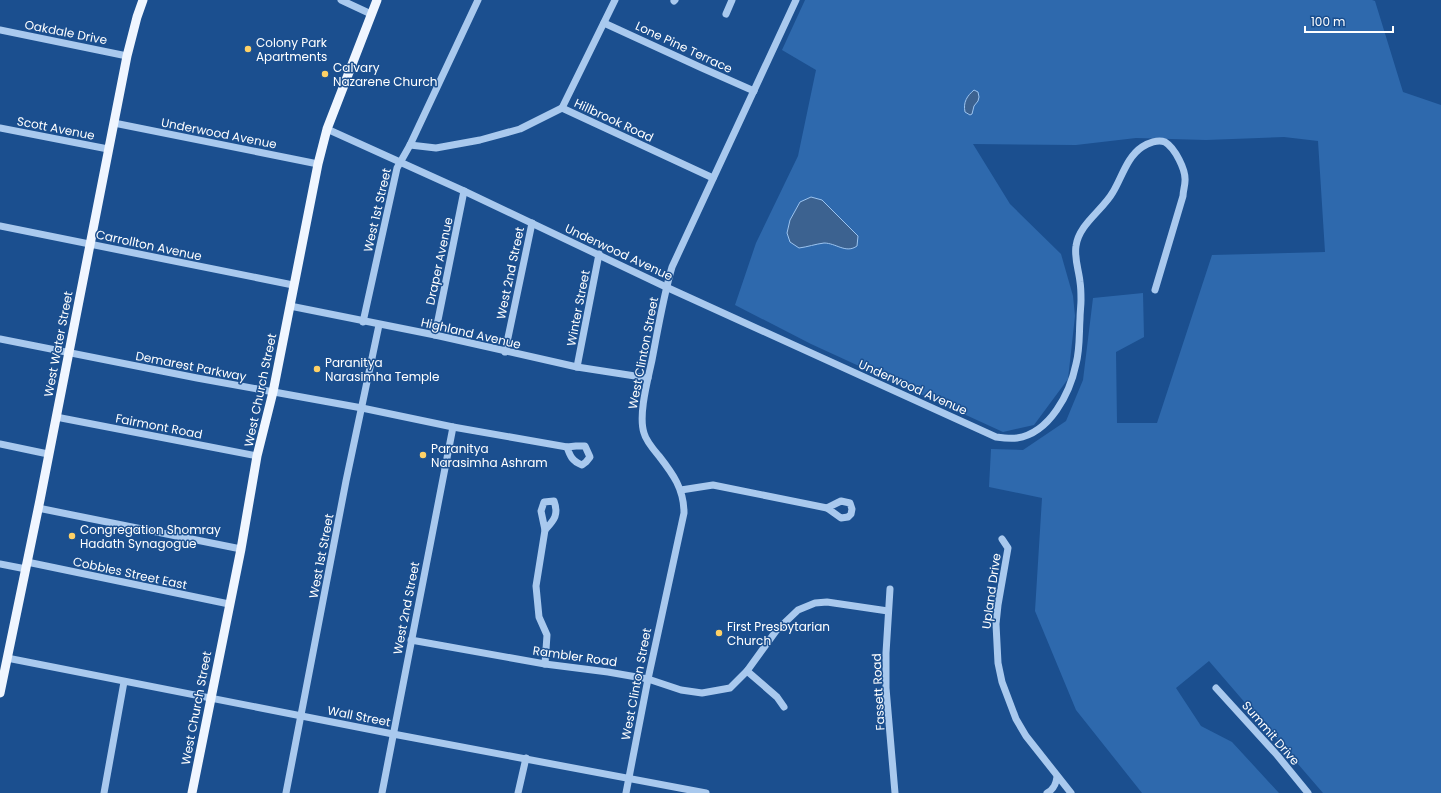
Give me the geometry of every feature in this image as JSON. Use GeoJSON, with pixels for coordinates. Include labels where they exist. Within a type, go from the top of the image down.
{"type":"FeatureCollection","features":[{"type":"Feature","properties":{"kind":"main road","name":"West Water Street"},"geometry":{"type":"LineString","coordinates":[[0,693],[127,56],[143,0]]}},
{"type":"Feature","properties":{"kind":"main road","name":"West Church Street"},"geometry":{"type":"LineString","coordinates":[[192,793],[241,549],[257,456],[290,306],[318,164],[327,129],[377,0]]}},
{"type":"Feature","properties":{"kind":"street"},"geometry":{"type":"LineString","coordinates":[[341,0],[371,14]]}},
{"type":"Feature","properties":{"kind":"street","name":"West 1st Street"},"geometry":{"type":"LineString","coordinates":[[363,322],[399,162],[410,145],[478,0]]}},
{"type":"Feature","properties":{"kind":"street"},"geometry":{"type":"LineString","coordinates":[[562,108],[615,0]]}},
{"type":"Feature","properties":{"kind":"street"},"geometry":{"type":"LineString","coordinates":[[726,14],[732,0]]}},
{"type":"Feature","properties":{"kind":"street","name":"West Clinton Street"},"geometry":{"type":"LineString","coordinates":[[626,793],[648,679],[684,513],[684,501],[681,490],[669,469],[652,448],[644,433],[642,416],[666,287],[672,267],[796,0]]}},
{"type":"Feature","properties":{"kind":"street","name":"Lone Pine Terrace"},"geometry":{"type":"LineString","coordinates":[[604,23],[754,90]]}},
{"type":"Feature","properties":{"kind":"street","name":"Oakdale Drive"},"geometry":{"type":"LineString","coordinates":[[0,30],[127,56]]}},
{"type":"Feature","properties":{"kind":"street","name":"Hillbrook Road"},"geometry":{"type":"LineString","coordinates":[[410,145],[436,148],[480,140],[520,129],[562,108],[714,178]]}},
{"type":"Feature","properties":{"kind":"street","name":"Underwood Avenue"},"geometry":{"type":"LineString","coordinates":[[114,123],[318,164]]}},
{"type":"Feature","properties":{"kind":"street","name":"Scott Avenue"},"geometry":{"type":"LineString","coordinates":[[0,128],[108,149]]}},
{"type":"Feature","properties":{"kind":"street","name":"Underwood Avenue"},"geometry":{"type":"LineString","coordinates":[[327,129],[600,254],[666,287],[996,437],[1007,439],[1018,438],[1032,433],[1041,427],[1053,414],[1065,395],[1071,381],[1079,348],[1081,284],[1076,259],[1076,246],[1084,228],[1113,193],[1130,159],[1139,149],[1154,141],[1164,142],[1170,146],[1177,155],[1184,170],[1186,181],[1183,196],[1155,290]]}},
{"type":"Feature","properties":{"kind":"street","name":"Draper Avenue"},"geometry":{"type":"LineString","coordinates":[[435,335],[464,191]]}},
{"type":"Feature","properties":{"kind":"street","name":"West 2nd Street"},"geometry":{"type":"LineString","coordinates":[[505,352],[532,223]]}},
{"type":"Feature","properties":{"kind":"street","name":"Carrollton Avenue"},"geometry":{"type":"LineString","coordinates":[[0,226],[293,285]]}},
{"type":"Feature","properties":{"kind":"street","name":"Winter Street"},"geometry":{"type":"LineString","coordinates":[[577,367],[600,254]]}},
{"type":"Feature","properties":{"kind":"street","name":"Highland Avenue"},"geometry":{"type":"LineString","coordinates":[[290,306],[363,322],[435,335],[577,367],[648,378]]}},
{"type":"Feature","properties":{"kind":"street","name":"West 1st Street"},"geometry":{"type":"LineString","coordinates":[[286,793],[346,481],[379,325]]}},
{"type":"Feature","properties":{"kind":"street","name":"Demarest Parkway"},"geometry":{"type":"LineString","coordinates":[[0,339],[362,408],[453,427],[567,447]]}},
{"type":"Feature","properties":{"kind":"street","name":"Fairmont Road"},"geometry":{"type":"LineString","coordinates":[[56,417],[257,456]]}},
{"type":"Feature","properties":{"kind":"street","name":"West 2nd Street"},"geometry":{"type":"LineString","coordinates":[[382,793],[453,427]]}},
{"type":"Feature","properties":{"kind":"street"},"geometry":{"type":"LineString","coordinates":[[0,444],[48,454]]}},
{"type":"Feature","properties":{"kind":"street"},"geometry":{"type":"LineString","coordinates":[[681,490],[713,486],[827,508]]}},
{"type":"Feature","properties":{"kind":"street"},"geometry":{"type":"LineString","coordinates":[[38,508],[241,549]]}},
{"type":"Feature","properties":{"kind":"street"},"geometry":{"type":"LineString","coordinates":[[545,530],[536,586],[539,617],[547,635],[545,664]]}},
{"type":"Feature","properties":{"kind":"street","name":"Upland Drive"},"geometry":{"type":"LineString","coordinates":[[1002,539],[1008,548],[996,624],[997,657],[1002,682],[1016,719],[1026,736],[1071,793]]}},
{"type":"Feature","properties":{"kind":"street","name":"Cobbles Street East"},"geometry":{"type":"LineString","coordinates":[[0,564],[26,566],[229,604]]}},
{"type":"Feature","properties":{"kind":"street","name":"Fassett Road"},"geometry":{"type":"LineString","coordinates":[[890,589],[886,653],[886,688],[895,793]]}},
{"type":"Feature","properties":{"kind":"street","name":"Rambler Road"},"geometry":{"type":"LineString","coordinates":[[411,640],[545,664],[648,679],[681,690],[702,693],[730,688],[747,671],[776,631],[798,610],[815,603],[828,602],[888,611]]}},
{"type":"Feature","properties":{"kind":"street","name":"Wall Street"},"geometry":{"type":"LineString","coordinates":[[7,658],[393,734],[706,793]]}},
{"type":"Feature","properties":{"kind":"street"},"geometry":{"type":"LineString","coordinates":[[747,671],[777,697],[784,707]]}},
{"type":"Feature","properties":{"kind":"street"},"geometry":{"type":"LineString","coordinates":[[104,793],[124,682]]}},
{"type":"Feature","properties":{"kind":"street","name":"Summit Drive"},"geometry":{"type":"LineString","coordinates":[[1216,688],[1277,755],[1308,793]]}},
{"type":"Feature","properties":{"kind":"street"},"geometry":{"type":"LineString","coordinates":[[518,793],[526,758]]}},
{"type":"Feature","properties":{"kind":"street"},"geometry":{"type":"LineString","coordinates":[[1047,793],[1051,791],[1056,784],[1057,777]]}},
{"type":"Feature","properties":{"kind":"shaded area"},"geometry":{"type":"Polygon","coordinates":[[[805,0],[1375,1],[1403,92],[1441,105],[1441,793],[1323,793],[1209,661],[1176,688],[1201,726],[1232,742],[1279,793],[1142,793],[1076,710],[1035,611],[1042,498],[989,487],[991,449],[1023,450],[1066,421],[1083,380],[1093,298],[1143,293],[1144,337],[1116,352],[1117,423],[1157,423],[1212,255],[1325,252],[1318,141],[1284,137],[1206,140],[1136,138],[1076,145],[973,144],[1010,204],[1061,254],[1073,296],[1075,316],[1068,379],[1034,425],[1003,432],[811,344],[735,305],[756,243],[798,156],[816,70],[782,50],[805,0]]]}},
{"type":"Feature","properties":{"kind":"shaded area"},"geometry":{"type":"Polygon","coordinates":[[[974,90],[978,92],[979,97],[972,114],[970,115],[965,112],[965,102],[974,90]]]}},
{"type":"Feature","properties":{"kind":"shaded area"},"geometry":{"type":"Polygon","coordinates":[[[811,197],[822,200],[858,236],[857,246],[845,249],[824,243],[799,248],[790,242],[787,233],[790,220],[800,202],[811,197]]]}},
{"type":"Feature","properties":{"kind":"place","name":"Colony Park Apartments"},"geometry":{"type":"Point","coordinates":[248,49]}},
{"type":"Feature","properties":{"kind":"place","name":"Calvary Nazarene Church"},"geometry":{"type":"Point","coordinates":[325,74]}},
{"type":"Feature","properties":{"kind":"place","name":"Paranitya Narasimha Temple"},"geometry":{"type":"Point","coordinates":[317,369]}},
{"type":"Feature","properties":{"kind":"place","name":"Paranitya Narasimha Ashram"},"geometry":{"type":"Point","coordinates":[423,455]}},
{"type":"Feature","properties":{"kind":"place","name":"Congregation Shomray Hadath Synagogue"},"geometry":{"type":"Point","coordinates":[72,536]}},
{"type":"Feature","properties":{"kind":"place","name":"First Presbytarian Church"},"geometry":{"type":"Point","coordinates":[719,633]}}]}
